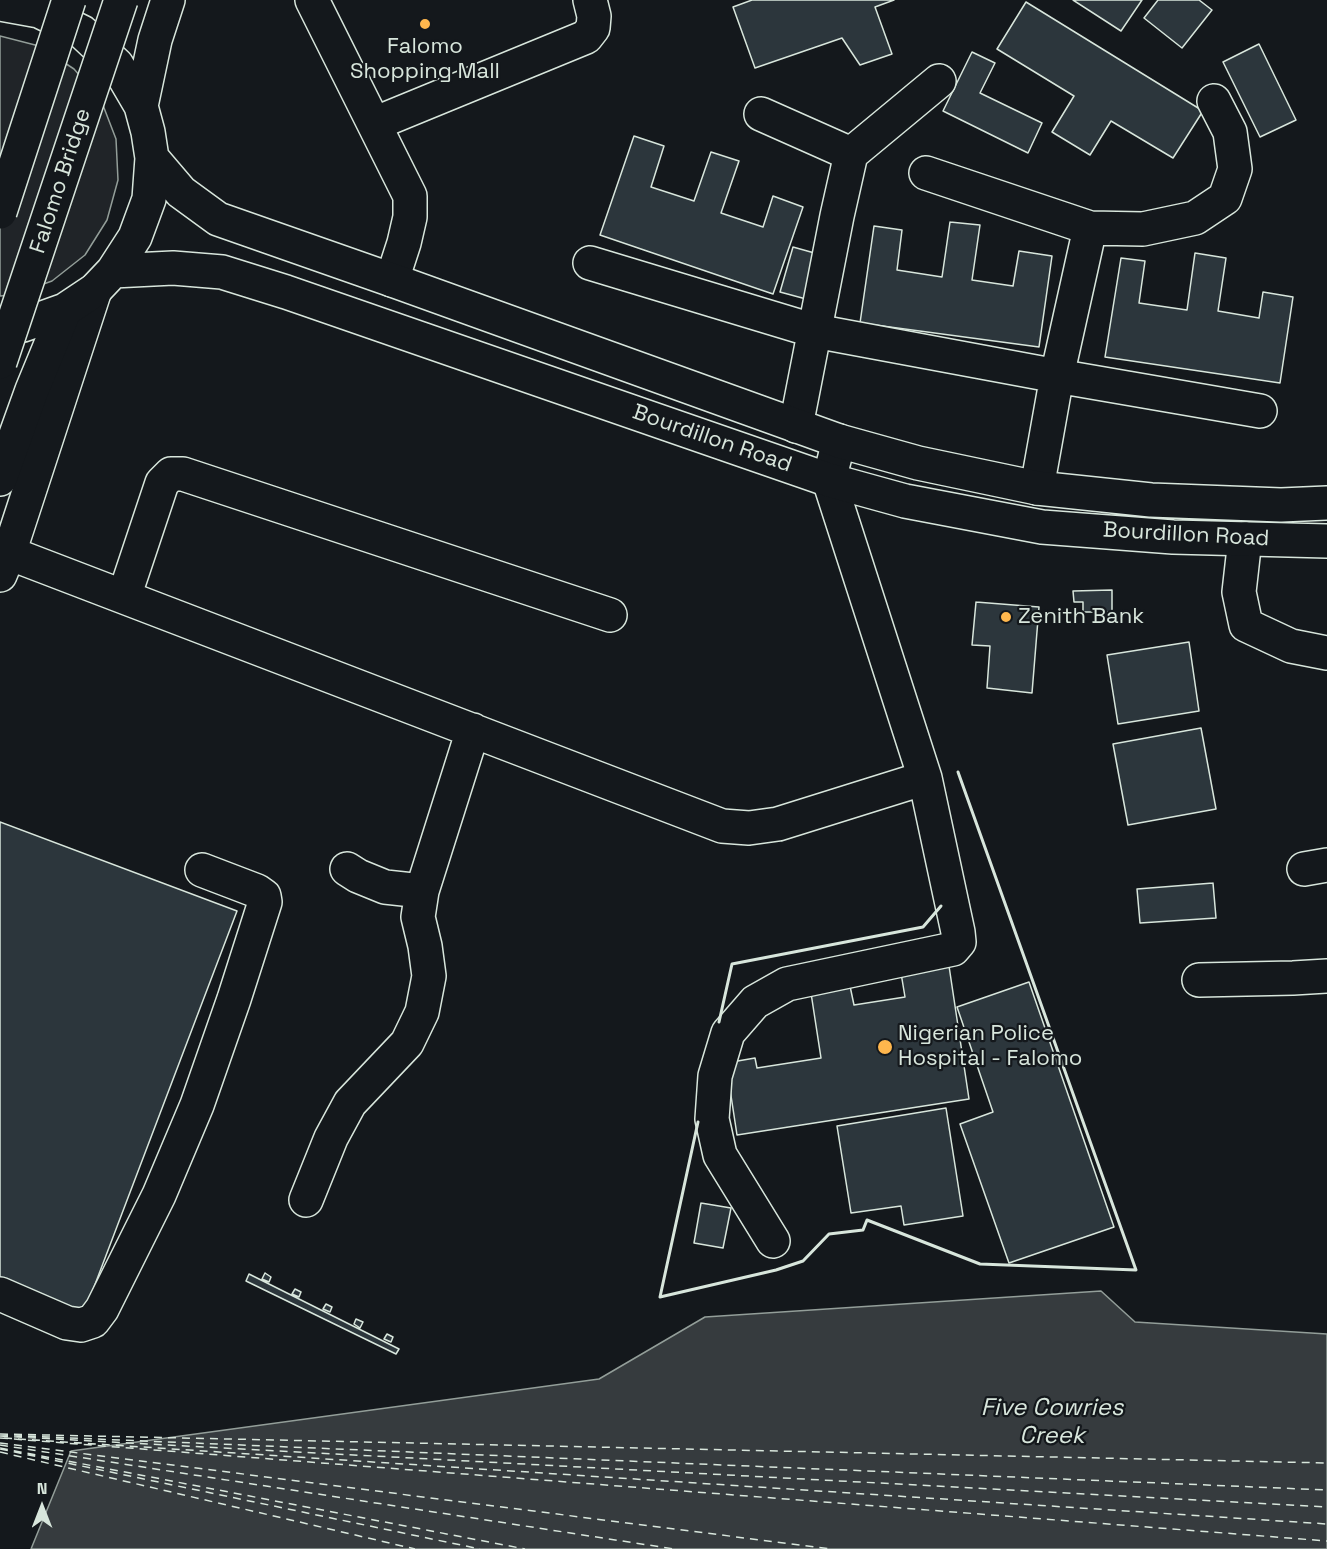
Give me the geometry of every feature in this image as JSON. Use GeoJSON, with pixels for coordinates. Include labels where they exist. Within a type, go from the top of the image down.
{"type":"FeatureCollection","features":[{"type":"Feature","properties":{"kind":"main road"},"geometry":{"type":"LineString","coordinates":[[0,212],[69,0]]}},
{"type":"Feature","properties":{"kind":"main road","name":"Falomo Bridge"},"geometry":{"type":"LineString","coordinates":[[0,362],[121,0]]}},
{"type":"Feature","properties":{"kind":"main road"},"geometry":{"type":"LineString","coordinates":[[141,106],[155,40],[168,0]]}},
{"type":"Feature","properties":{"kind":"main road"},"geometry":{"type":"LineString","coordinates":[[312,0],[410,196],[410,217],[392,280]]}},
{"type":"Feature","properties":{"kind":"main road"},"geometry":{"type":"LineString","coordinates":[[374,124],[586,37],[593,28],[594,16],[590,0]]}},
{"type":"Feature","properties":{"kind":"main road"},"geometry":{"type":"LineString","coordinates":[[0,4],[39,11],[82,32],[117,65],[141,106],[152,158],[149,199],[135,237],[104,281],[5,564],[124,597],[722,826],[749,828],[778,824],[925,778]]}},
{"type":"Feature","properties":{"kind":"main road"},"geometry":{"type":"LineString","coordinates":[[796,426],[851,154],[939,81]]}},
{"type":"Feature","properties":{"kind":"main road"},"geometry":{"type":"LineString","coordinates":[[926,173],[1090,228],[1143,229],[1195,218],[1225,198],[1235,169],[1230,132],[1214,101]]}},
{"type":"Feature","properties":{"kind":"main road"},"geometry":{"type":"LineString","coordinates":[[760,114],[851,154]]}},
{"type":"Feature","properties":{"kind":"main road","name":"Bourdillon Road"},"geometry":{"type":"LineString","coordinates":[[152,158],[181,192],[218,219],[839,441],[918,463],[1037,488],[1151,500],[1281,505],[1327,503]]}},
{"type":"Feature","properties":{"kind":"main road"},"geometry":{"type":"LineString","coordinates":[[1037,488],[1057,376],[1090,228]]}},
{"type":"Feature","properties":{"kind":"main road"},"geometry":{"type":"LineString","coordinates":[[590,262],[815,331],[1260,411]]}},
{"type":"Feature","properties":{"kind":"main road","name":"Bourdillon Road"},"geometry":{"type":"LineString","coordinates":[[104,281],[173,268],[222,272],[286,292],[829,480],[905,501],[1042,527],[1173,537],[1327,541]]}},
{"type":"Feature","properties":{"kind":"main road"},"geometry":{"type":"LineString","coordinates":[[0,327],[23,325],[65,310],[104,281]]}},
{"type":"Feature","properties":{"kind":"main road"},"geometry":{"type":"LineString","coordinates":[[2,473],[32,390],[65,310]]}},
{"type":"Feature","properties":{"kind":"main road"},"geometry":{"type":"LineString","coordinates":[[773,1241],[720,1155],[712,1119],[715,1076],[728,1033],[755,1002],[787,984],[954,949],[959,942],[925,778],[829,480],[839,441]]}},
{"type":"Feature","properties":{"kind":"main road"},"geometry":{"type":"LineString","coordinates":[[124,597],[162,483],[171,474],[183,474],[610,615]]}},
{"type":"Feature","properties":{"kind":"main road"},"geometry":{"type":"LineString","coordinates":[[1245,539],[1239,592],[1246,625],[1291,646],[1327,653]]}},
{"type":"Feature","properties":{"kind":"main road"},"geometry":{"type":"LineString","coordinates":[[306,1200],[350,1102],[407,1043],[422,1012],[429,976],[418,917],[422,891],[473,730]]}},
{"type":"Feature","properties":{"kind":"main road"},"geometry":{"type":"LineString","coordinates":[[347,869],[385,887],[422,891]]}},
{"type":"Feature","properties":{"kind":"main road"},"geometry":{"type":"LineString","coordinates":[[0,1294],[67,1323],[81,1325],[93,1321],[102,1309],[159,1195],[197,1105],[265,902],[264,896],[257,891],[202,870]]}},
{"type":"Feature","properties":{"kind":"main road"},"geometry":{"type":"LineString","coordinates":[[1199,980],[1327,976]]}},
{"type":"Feature","properties":{"kind":"shaded area"},"geometry":{"type":"Polygon","coordinates":[[[0,36],[39,46],[74,69],[101,100],[116,139],[118,180],[107,220],[85,255],[52,281],[13,295],[0,296],[0,36]]]}},
{"type":"Feature","properties":{"kind":"water","name":"Five Cowries Creek"},"geometry":{"type":"Polygon","coordinates":[[[1101,1291],[1135,1322],[1327,1334],[1327,1549],[31,1549],[71,1451],[599,1379],[705,1317],[1101,1291]]]}},
{"type":"Feature","properties":{"kind":"building"},"geometry":{"type":"Polygon","coordinates":[[[752,0],[894,0],[875,7],[892,54],[860,65],[842,38],[755,68],[733,7],[752,0]]]}},
{"type":"Feature","properties":{"kind":"building"},"geometry":{"type":"Polygon","coordinates":[[[1073,0],[1142,0],[1121,31],[1073,0]]]}},
{"type":"Feature","properties":{"kind":"building"},"geometry":{"type":"Polygon","coordinates":[[[1158,0],[1199,0],[1212,10],[1182,48],[1144,18],[1158,0]]]}},
{"type":"Feature","properties":{"kind":"building"},"geometry":{"type":"Polygon","coordinates":[[[1026,2],[1203,111],[1173,158],[1111,121],[1090,155],[1052,132],[1074,96],[997,49],[1026,2]]]}},
{"type":"Feature","properties":{"kind":"building"},"geometry":{"type":"Polygon","coordinates":[[[1259,44],[1296,120],[1260,137],[1223,62],[1259,44]]]}},
{"type":"Feature","properties":{"kind":"building"},"geometry":{"type":"Polygon","coordinates":[[[972,52],[995,63],[980,93],[1042,123],[1028,153],[943,111],[972,52]]]}},
{"type":"Feature","properties":{"kind":"building"},"geometry":{"type":"Polygon","coordinates":[[[634,136],[664,146],[651,187],[694,201],[711,152],[739,161],[721,213],[763,227],[773,196],[803,207],[773,294],[600,235],[634,136]]]}},
{"type":"Feature","properties":{"kind":"building"},"geometry":{"type":"Polygon","coordinates":[[[950,222],[980,225],[972,280],[1013,286],[1019,251],[1052,256],[1039,347],[860,323],[874,226],[902,230],[897,270],[942,277],[950,222]]]}},
{"type":"Feature","properties":{"kind":"building"},"geometry":{"type":"Polygon","coordinates":[[[793,247],[818,254],[806,299],[780,292],[793,247]]]}},
{"type":"Feature","properties":{"kind":"building"},"geometry":{"type":"Polygon","coordinates":[[[1195,253],[1226,258],[1218,311],[1259,318],[1263,292],[1293,297],[1280,383],[1105,357],[1121,258],[1145,261],[1139,303],[1187,310],[1195,253]]]}},
{"type":"Feature","properties":{"kind":"building"},"geometry":{"type":"Polygon","coordinates":[[[1112,590],[1112,612],[1083,612],[1083,602],[1074,602],[1073,591],[1112,590]]]}},
{"type":"Feature","properties":{"kind":"building"},"geometry":{"type":"Polygon","coordinates":[[[976,602],[1039,607],[1032,693],[987,688],[990,646],[972,645],[976,602]]]}},
{"type":"Feature","properties":{"kind":"building"},"geometry":{"type":"Polygon","coordinates":[[[1189,642],[1199,711],[1118,724],[1107,655],[1189,642]]]}},
{"type":"Feature","properties":{"kind":"building"},"geometry":{"type":"Polygon","coordinates":[[[1201,728],[1216,809],[1128,825],[1113,744],[1201,728]]]}},
{"type":"Feature","properties":{"kind":"building"},"geometry":{"type":"Polygon","coordinates":[[[0,822],[237,911],[83,1316],[0,1285],[0,822]]]}},
{"type":"Feature","properties":{"kind":"building"},"geometry":{"type":"Polygon","coordinates":[[[1213,883],[1216,918],[1140,923],[1137,889],[1213,883]]]}},
{"type":"Feature","properties":{"kind":"building"},"geometry":{"type":"Polygon","coordinates":[[[949,966],[969,1099],[737,1135],[726,1063],[755,1058],[757,1068],[821,1058],[811,993],[850,986],[854,1005],[905,997],[901,973],[949,966]]]}},
{"type":"Feature","properties":{"kind":"building"},"geometry":{"type":"Polygon","coordinates":[[[1029,982],[1114,1227],[1009,1263],[960,1124],[993,1112],[957,1007],[1029,982]]]}},
{"type":"Feature","properties":{"kind":"building"},"geometry":{"type":"Polygon","coordinates":[[[946,1108],[963,1216],[904,1225],[901,1206],[851,1213],[837,1126],[946,1108]]]}},
{"type":"Feature","properties":{"kind":"building"},"geometry":{"type":"Polygon","coordinates":[[[701,1203],[731,1208],[723,1248],[694,1243],[701,1203]]]}},
{"type":"Feature","properties":{"kind":"building"},"geometry":{"type":"Polygon","coordinates":[[[265,1273],[271,1277],[269,1282],[262,1279],[265,1273]]]}},
{"type":"Feature","properties":{"kind":"building"},"geometry":{"type":"Polygon","coordinates":[[[249,1274],[399,1349],[396,1354],[246,1281],[249,1274]]]}},
{"type":"Feature","properties":{"kind":"building"},"geometry":{"type":"Polygon","coordinates":[[[295,1289],[301,1292],[299,1297],[292,1294],[295,1289]]]}},
{"type":"Feature","properties":{"kind":"building"},"geometry":{"type":"Polygon","coordinates":[[[326,1304],[332,1307],[330,1312],[323,1309],[326,1304]]]}},
{"type":"Feature","properties":{"kind":"building"},"geometry":{"type":"Polygon","coordinates":[[[356,1319],[363,1322],[360,1328],[354,1324],[356,1319]]]}},
{"type":"Feature","properties":{"kind":"building"},"geometry":{"type":"Polygon","coordinates":[[[387,1334],[393,1337],[391,1342],[384,1339],[387,1334]]]}},
{"type":"Feature","properties":{"kind":"ferry route"},"geometry":{"type":"LineString","coordinates":[[0,1434],[1327,1463]]}},
{"type":"Feature","properties":{"kind":"ferry route"},"geometry":{"type":"LineString","coordinates":[[0,1435],[1327,1490]]}},
{"type":"Feature","properties":{"kind":"ferry route"},"geometry":{"type":"LineString","coordinates":[[0,1436],[1327,1507]]}},
{"type":"Feature","properties":{"kind":"ferry route"},"geometry":{"type":"LineString","coordinates":[[0,1438],[1327,1541]]}},
{"type":"Feature","properties":{"kind":"ferry route"},"geometry":{"type":"LineString","coordinates":[[4,1438],[1327,1524]]}},
{"type":"Feature","properties":{"kind":"ferry route"},"geometry":{"type":"LineString","coordinates":[[0,1443],[831,1549]]}},
{"type":"Feature","properties":{"kind":"ferry route"},"geometry":{"type":"LineString","coordinates":[[0,1445],[674,1549]]}},
{"type":"Feature","properties":{"kind":"ferry route"},"geometry":{"type":"LineString","coordinates":[[0,1448],[525,1549]]}},
{"type":"Feature","properties":{"kind":"ferry route"},"geometry":{"type":"LineString","coordinates":[[0,1449],[480,1549]]}},
{"type":"Feature","properties":{"kind":"ferry route"},"geometry":{"type":"LineString","coordinates":[[0,1452],[415,1549]]}},
{"type":"Feature","properties":{"kind":"wall"},"geometry":{"type":"LineString","coordinates":[[698,1122],[660,1297],[776,1270],[803,1261],[829,1234],[863,1230],[867,1220],[980,1264],[1136,1270],[958,772]]}},
{"type":"Feature","properties":{"kind":"wall"},"geometry":{"type":"LineString","coordinates":[[719,1022],[732,964],[923,927],[941,906]]}},
{"type":"Feature","properties":{"kind":"place","name":"Falomo Shopping Mall"},"geometry":{"type":"Point","coordinates":[425,24]}},
{"type":"Feature","properties":{"kind":"place","name":"Zenith Bank"},"geometry":{"type":"Point","coordinates":[1006,617]}},
{"type":"Feature","properties":{"kind":"place","name":"Nigerian Police Hospital - Falomo"},"geometry":{"type":"Point","coordinates":[885,1047]}}]}
